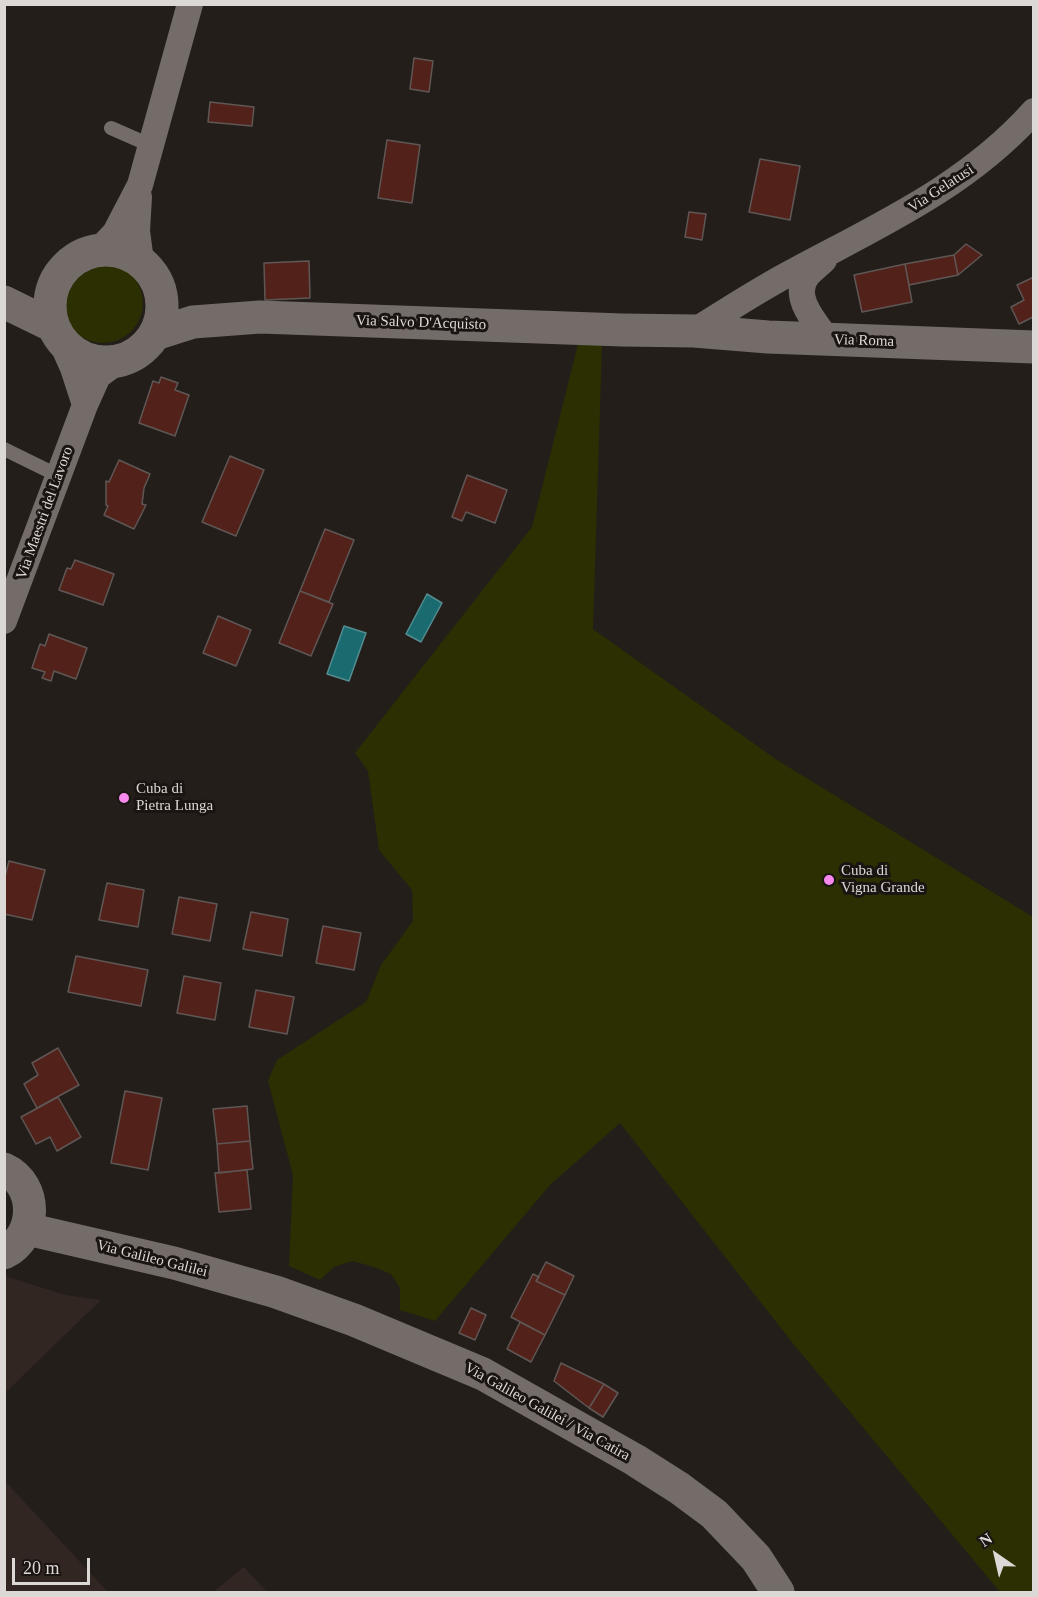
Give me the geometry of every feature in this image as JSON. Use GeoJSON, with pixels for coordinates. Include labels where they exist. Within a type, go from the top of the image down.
{"type":"FeatureCollection","features":[{"type":"Feature","properties":{"kind":"street"},"geometry":{"type":"LineString","coordinates":[[99,250],[115,233],[140,185],[190,4]]}},
{"type":"Feature","properties":{"kind":"street","name":"Via Gelatusi"},"geometry":{"type":"LineString","coordinates":[[836,250],[925,201],[971,169],[1016,131],[1034,111]]}},
{"type":"Feature","properties":{"kind":"street"},"geometry":{"type":"LineString","coordinates":[[4,300],[57,334],[72,352],[86,359],[102,363],[117,362],[146,347],[161,319],[162,303],[150,275],[137,231],[140,185]]}},
{"type":"Feature","properties":{"kind":"street"},"geometry":{"type":"LineString","coordinates":[[85,405],[73,368],[49,311],[50,296],[55,281],[78,257],[99,250],[122,252],[173,294],[260,316]]}},
{"type":"Feature","properties":{"kind":"street"},"geometry":{"type":"LineString","coordinates":[[694,331],[794,271],[836,250]]}},
{"type":"Feature","properties":{"kind":"street"},"geometry":{"type":"LineString","coordinates":[[827,339],[805,306],[802,293],[806,278],[836,250]]}},
{"type":"Feature","properties":{"kind":"street"},"geometry":{"type":"LineString","coordinates":[[4,300],[55,281]]}},
{"type":"Feature","properties":{"kind":"street"},"geometry":{"type":"LineString","coordinates":[[155,334],[193,322],[260,316]]}},
{"type":"Feature","properties":{"kind":"street","name":"Via Salvo D'Acquisto"},"geometry":{"type":"LineString","coordinates":[[260,316],[582,329],[694,331]]}},
{"type":"Feature","properties":{"kind":"street","name":"Via Roma"},"geometry":{"type":"LineString","coordinates":[[694,331],[768,337],[1034,346]]}},
{"type":"Feature","properties":{"kind":"street","name":"Via Maestri del Lavoro"},"geometry":{"type":"LineString","coordinates":[[4,621],[98,375],[117,362]]}},
{"type":"Feature","properties":{"kind":"street"},"geometry":{"type":"LineString","coordinates":[[4,1169],[21,1182],[28,1197],[30,1213],[27,1229],[20,1241],[4,1253]]}},
{"type":"Feature","properties":{"kind":"street","name":"Via Galileo Galilei"},"geometry":{"type":"LineString","coordinates":[[27,1229],[174,1263],[276,1292]]}},
{"type":"Feature","properties":{"kind":"street","name":"Via Galileo Galilei / Via Catira"},"geometry":{"type":"LineString","coordinates":[[276,1292],[354,1320],[483,1374],[635,1461],[679,1488],[714,1514],[756,1558],[778,1593]]}},
{"type":"Feature","properties":{"kind":"lane"},"geometry":{"type":"LineString","coordinates":[[111,128],[152,146]]}},
{"type":"Feature","properties":{"kind":"lane"},"geometry":{"type":"LineString","coordinates":[[4,449],[59,476]]}},
{"type":"Feature","properties":{"kind":"shaded area"},"geometry":{"type":"Polygon","coordinates":[[[5,1276],[65,1295],[101,1300],[5,1393],[5,1276]]]}},
{"type":"Feature","properties":{"kind":"shaded area"},"geometry":{"type":"Polygon","coordinates":[[[5,1481],[108,1592],[5,1592],[5,1481]]]}},
{"type":"Feature","properties":{"kind":"shaded area"},"geometry":{"type":"Polygon","coordinates":[[[244,1567],[267,1592],[213,1592],[244,1567]]]}},
{"type":"Feature","properties":{"kind":"green space"},"geometry":{"type":"Polygon","coordinates":[[[103,263],[118,266],[131,275],[140,288],[143,303],[140,318],[131,331],[118,340],[103,343],[88,340],[75,331],[66,318],[63,303],[66,288],[75,275],[88,266],[103,263]]]}},
{"type":"Feature","properties":{"kind":"green space"},"geometry":{"type":"Polygon","coordinates":[[[578,344],[602,345],[593,629],[777,760],[1033,917],[1033,1592],[1000,1592],[795,1346],[620,1123],[550,1185],[435,1321],[400,1310],[400,1288],[391,1274],[371,1266],[352,1261],[334,1267],[320,1280],[289,1266],[293,1175],[268,1081],[277,1060],[366,1002],[381,965],[413,921],[412,890],[379,850],[368,771],[355,753],[532,527],[578,344]]]}},
{"type":"Feature","properties":{"kind":"water"},"geometry":{"type":"Polygon","coordinates":[[[427,594],[442,603],[421,642],[406,634],[427,594]]]}},
{"type":"Feature","properties":{"kind":"water"},"geometry":{"type":"Polygon","coordinates":[[[344,626],[366,633],[349,681],[327,674],[344,626]]]}},
{"type":"Feature","properties":{"kind":"building"},"geometry":{"type":"Polygon","coordinates":[[[414,58],[433,61],[429,92],[410,89],[414,58]]]}},
{"type":"Feature","properties":{"kind":"building"},"geometry":{"type":"Polygon","coordinates":[[[210,102],[254,107],[252,126],[208,122],[210,102]]]}},
{"type":"Feature","properties":{"kind":"building"},"geometry":{"type":"Polygon","coordinates":[[[387,140],[420,145],[412,203],[378,198],[387,140]]]}},
{"type":"Feature","properties":{"kind":"building"},"geometry":{"type":"Polygon","coordinates":[[[760,159],[800,166],[790,220],[749,212],[760,159]]]}},
{"type":"Feature","properties":{"kind":"building"},"geometry":{"type":"Polygon","coordinates":[[[689,212],[706,214],[702,240],[685,237],[689,212]]]}},
{"type":"Feature","properties":{"kind":"building"},"geometry":{"type":"Polygon","coordinates":[[[966,244],[982,255],[958,275],[954,255],[966,244]]]}},
{"type":"Feature","properties":{"kind":"building"},"geometry":{"type":"Polygon","coordinates":[[[954,255],[958,275],[909,285],[905,264],[954,255]]]}},
{"type":"Feature","properties":{"kind":"building"},"geometry":{"type":"Polygon","coordinates":[[[309,261],[310,298],[265,300],[264,263],[309,261]]]}},
{"type":"Feature","properties":{"kind":"building"},"geometry":{"type":"Polygon","coordinates":[[[905,264],[912,302],[862,312],[854,275],[905,264]]]}},
{"type":"Feature","properties":{"kind":"building"},"geometry":{"type":"Polygon","coordinates":[[[1034,277],[1034,319],[1033,317],[1019,324],[1011,307],[1024,300],[1017,285],[1034,277]]]}},
{"type":"Feature","properties":{"kind":"building"},"geometry":{"type":"Polygon","coordinates":[[[161,377],[178,383],[175,390],[189,395],[175,436],[139,423],[153,381],[159,383],[161,377]]]}},
{"type":"Feature","properties":{"kind":"building"},"geometry":{"type":"Polygon","coordinates":[[[230,456],[264,470],[236,536],[202,522],[230,456]]]}},
{"type":"Feature","properties":{"kind":"building"},"geometry":{"type":"Polygon","coordinates":[[[119,460],[150,474],[144,488],[142,504],[146,505],[134,529],[104,515],[108,506],[106,505],[106,481],[109,482],[119,460]]]}},
{"type":"Feature","properties":{"kind":"building"},"geometry":{"type":"Polygon","coordinates":[[[467,475],[507,490],[495,523],[466,512],[462,521],[452,517],[467,475]]]}},
{"type":"Feature","properties":{"kind":"building"},"geometry":{"type":"Polygon","coordinates":[[[325,529],[354,540],[329,602],[300,591],[325,529]]]}},
{"type":"Feature","properties":{"kind":"building"},"geometry":{"type":"Polygon","coordinates":[[[75,560],[114,574],[103,605],[59,590],[67,568],[71,569],[75,560]]]}},
{"type":"Feature","properties":{"kind":"building"},"geometry":{"type":"Polygon","coordinates":[[[300,591],[333,604],[311,656],[279,643],[300,591]]]}},
{"type":"Feature","properties":{"kind":"building"},"geometry":{"type":"Polygon","coordinates":[[[218,616],[251,630],[236,666],[203,653],[218,616]]]}},
{"type":"Feature","properties":{"kind":"building"},"geometry":{"type":"Polygon","coordinates":[[[49,634],[87,648],[76,679],[54,671],[51,681],[42,678],[45,672],[32,668],[40,644],[45,646],[49,634]]]}},
{"type":"Feature","properties":{"kind":"building"},"geometry":{"type":"Polygon","coordinates":[[[9,861],[45,870],[32,920],[4,914],[4,880],[9,861]]]}},
{"type":"Feature","properties":{"kind":"building"},"geometry":{"type":"Polygon","coordinates":[[[107,883],[144,890],[138,927],[99,920],[107,883]]]}},
{"type":"Feature","properties":{"kind":"building"},"geometry":{"type":"Polygon","coordinates":[[[179,897],[217,904],[210,941],[172,934],[179,897]]]}},
{"type":"Feature","properties":{"kind":"building"},"geometry":{"type":"Polygon","coordinates":[[[251,912],[288,919],[282,956],[243,949],[251,912]]]}},
{"type":"Feature","properties":{"kind":"building"},"geometry":{"type":"Polygon","coordinates":[[[323,926],[361,933],[354,970],[316,963],[323,926]]]}},
{"type":"Feature","properties":{"kind":"building"},"geometry":{"type":"Polygon","coordinates":[[[76,956],[148,970],[141,1006],[68,992],[76,956]]]}},
{"type":"Feature","properties":{"kind":"building"},"geometry":{"type":"Polygon","coordinates":[[[184,976],[221,983],[215,1020],[177,1013],[184,976]]]}},
{"type":"Feature","properties":{"kind":"building"},"geometry":{"type":"Polygon","coordinates":[[[256,990],[294,997],[287,1034],[249,1027],[256,990]]]}},
{"type":"Feature","properties":{"kind":"building"},"geometry":{"type":"Polygon","coordinates":[[[58,1048],[79,1085],[37,1108],[24,1084],[38,1075],[32,1063],[58,1048]]]}},
{"type":"Feature","properties":{"kind":"building"},"geometry":{"type":"Polygon","coordinates":[[[125,1091],[162,1098],[148,1170],[111,1163],[125,1091]]]}},
{"type":"Feature","properties":{"kind":"building"},"geometry":{"type":"Polygon","coordinates":[[[58,1097],[81,1137],[57,1151],[50,1137],[36,1144],[21,1117],[58,1097]]]}},
{"type":"Feature","properties":{"kind":"building"},"geometry":{"type":"Polygon","coordinates":[[[247,1106],[250,1141],[217,1144],[213,1109],[247,1106]]]}},
{"type":"Feature","properties":{"kind":"building"},"geometry":{"type":"Polygon","coordinates":[[[250,1141],[253,1169],[219,1173],[217,1144],[250,1141]]]}},
{"type":"Feature","properties":{"kind":"building"},"geometry":{"type":"Polygon","coordinates":[[[247,1170],[251,1209],[219,1212],[215,1173],[247,1170]]]}},
{"type":"Feature","properties":{"kind":"building"},"geometry":{"type":"Polygon","coordinates":[[[546,1262],[574,1276],[565,1295],[536,1281],[546,1262]]]}},
{"type":"Feature","properties":{"kind":"building"},"geometry":{"type":"Polygon","coordinates":[[[533,1274],[539,1277],[536,1281],[565,1295],[545,1335],[511,1317],[533,1274]]]}},
{"type":"Feature","properties":{"kind":"building"},"geometry":{"type":"Polygon","coordinates":[[[471,1308],[486,1315],[475,1340],[459,1333],[471,1308]]]}},
{"type":"Feature","properties":{"kind":"building"},"geometry":{"type":"Polygon","coordinates":[[[520,1322],[545,1335],[531,1362],[507,1349],[520,1322]]]}},
{"type":"Feature","properties":{"kind":"building"},"geometry":{"type":"Polygon","coordinates":[[[561,1363],[604,1384],[589,1408],[554,1381],[561,1363]]]}},
{"type":"Feature","properties":{"kind":"building"},"geometry":{"type":"Polygon","coordinates":[[[604,1384],[618,1393],[603,1417],[589,1408],[604,1384]]]}},
{"type":"Feature","properties":{"kind":"place","name":"Cuba di Pietra Lunga"},"geometry":{"type":"Point","coordinates":[124,798]}},
{"type":"Feature","properties":{"kind":"place","name":"Cuba di Vigna Grande"},"geometry":{"type":"Point","coordinates":[829,880]}}]}
